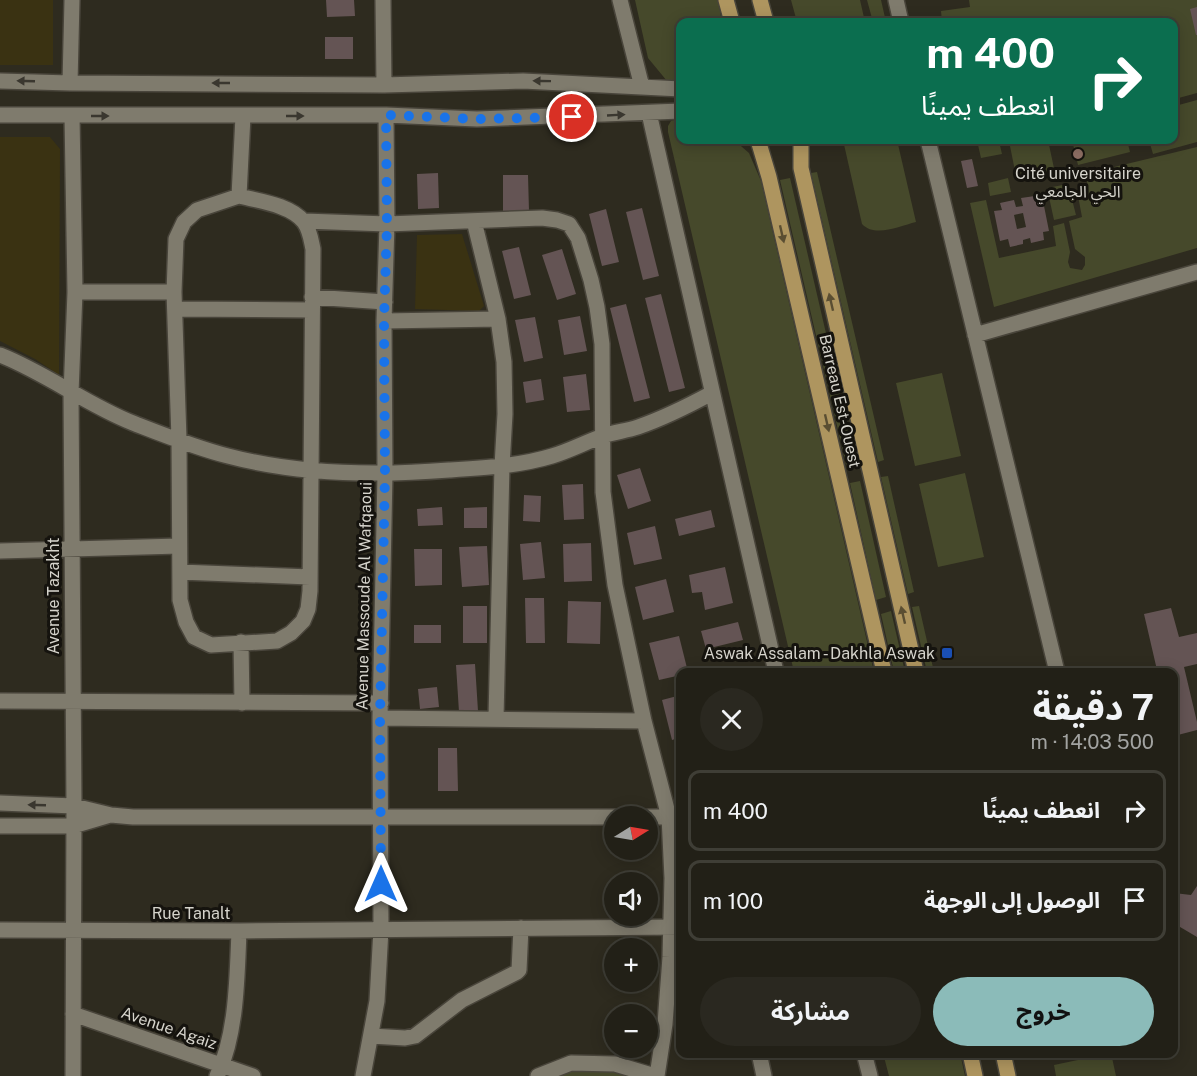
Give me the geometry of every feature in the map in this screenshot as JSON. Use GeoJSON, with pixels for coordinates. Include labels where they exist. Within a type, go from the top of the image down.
{"type":"FeatureCollection","features":[{"type":"Feature","properties":{"kind":"main road"},"geometry":{"type":"LineString","coordinates":[[726,0],[731,18]]}},
{"type":"Feature","properties":{"kind":"main road"},"geometry":{"type":"LineString","coordinates":[[760,0],[765,18]]}},
{"type":"Feature","properties":{"kind":"main road","name":"Barreau Est-Ouest"},"geometry":{"type":"LineString","coordinates":[[758,144],[769,177],[883,668]]}},
{"type":"Feature","properties":{"kind":"main road","name":"Barreau Est-Ouest"},"geometry":{"type":"LineString","coordinates":[[801,144],[801,168],[915,668]]}},
{"type":"Feature","properties":{"kind":"main road"},"geometry":{"type":"LineString","coordinates":[[971,1058],[975,1076]]}},
{"type":"Feature","properties":{"kind":"main road"},"geometry":{"type":"LineString","coordinates":[[1004,1058],[1008,1076]]}},
{"type":"Feature","properties":{"kind":"street"},"geometry":{"type":"LineString","coordinates":[[70,83],[72,0]]}},
{"type":"Feature","properties":{"kind":"street"},"geometry":{"type":"LineString","coordinates":[[383,0],[384,85]]}},
{"type":"Feature","properties":{"kind":"street"},"geometry":{"type":"LineString","coordinates":[[620,0],[642,87]]}},
{"type":"Feature","properties":{"kind":"street"},"geometry":{"type":"LineString","coordinates":[[896,0],[900,18]]}},
{"type":"Feature","properties":{"kind":"street"},"geometry":{"type":"LineString","coordinates":[[0,81],[384,85],[524,81],[676,89]]}},
{"type":"Feature","properties":{"kind":"street"},"geometry":{"type":"LineString","coordinates":[[0,115],[386,115],[477,119],[676,111]]}},
{"type":"Feature","properties":{"kind":"street"},"geometry":{"type":"LineString","coordinates":[[650,113],[775,668]]}},
{"type":"Feature","properties":{"kind":"street","name":"Avenue Massoude Al Wafqaoui"},"geometry":{"type":"LineString","coordinates":[[363,1076],[379,974],[381,929],[380,710],[385,474],[386,115]]}},
{"type":"Feature","properties":{"kind":"street","name":"Avenue Tazakht"},"geometry":{"type":"LineString","coordinates":[[72,116],[75,292],[71,393],[73,1076]]}},
{"type":"Feature","properties":{"kind":"street"},"geometry":{"type":"LineString","coordinates":[[240,196],[243,116]]}},
{"type":"Feature","properties":{"kind":"street"},"geometry":{"type":"LineString","coordinates":[[929,144],[1056,668]]}},
{"type":"Feature","properties":{"kind":"street"},"geometry":{"type":"LineString","coordinates":[[240,196],[292,212],[304,221],[313,249],[308,609],[303,621],[291,633],[277,641],[211,645],[194,637],[186,622],[180,600],[179,439],[174,292],[177,239],[184,222],[197,210],[240,196]]}},
{"type":"Feature","properties":{"kind":"street"},"geometry":{"type":"LineString","coordinates":[[304,221],[387,224],[556,219],[569,224],[574,229],[597,307],[602,344],[603,492],[611,556],[644,721],[675,817],[672,878],[676,927],[665,1024],[656,1076],[615,1064],[571,1063],[538,1076]]}},
{"type":"Feature","properties":{"kind":"street"},"geometry":{"type":"LineString","coordinates":[[474,221],[498,319],[504,362],[505,414],[496,718]]}},
{"type":"Feature","properties":{"kind":"street"},"geometry":{"type":"LineString","coordinates":[[975,335],[1197,272]]}},
{"type":"Feature","properties":{"kind":"street"},"geometry":{"type":"LineString","coordinates":[[75,292],[174,292]]}},
{"type":"Feature","properties":{"kind":"street"},"geometry":{"type":"LineString","coordinates":[[176,309],[385,302]]}},
{"type":"Feature","properties":{"kind":"street"},"geometry":{"type":"LineString","coordinates":[[384,321],[498,319]]}},
{"type":"Feature","properties":{"kind":"street"},"geometry":{"type":"LineString","coordinates":[[0,355],[18,362],[71,393],[131,422],[228,456],[349,474],[385,474],[502,466],[552,456],[604,436],[636,428],[712,393]]}},
{"type":"Feature","properties":{"kind":"street"},"geometry":{"type":"LineString","coordinates":[[0,551],[179,546]]}},
{"type":"Feature","properties":{"kind":"street"},"geometry":{"type":"LineString","coordinates":[[180,572],[310,577]]}},
{"type":"Feature","properties":{"kind":"street"},"geometry":{"type":"LineString","coordinates":[[241,642],[242,703]]}},
{"type":"Feature","properties":{"kind":"street"},"geometry":{"type":"LineString","coordinates":[[0,700],[242,703],[496,718],[644,721]]}},
{"type":"Feature","properties":{"kind":"street"},"geometry":{"type":"LineString","coordinates":[[0,803],[74,806],[111,815],[157,817],[604,817]]}},
{"type":"Feature","properties":{"kind":"street"},"geometry":{"type":"LineString","coordinates":[[0,826],[73,826],[111,815]]}},
{"type":"Feature","properties":{"kind":"street"},"geometry":{"type":"LineString","coordinates":[[658,817],[675,817]]}},
{"type":"Feature","properties":{"kind":"street","name":"Rue Tanalt"},"geometry":{"type":"LineString","coordinates":[[0,930],[239,931],[676,927]]}},
{"type":"Feature","properties":{"kind":"street"},"geometry":{"type":"LineString","coordinates":[[371,1036],[405,1038],[415,1036],[462,1000],[517,972],[522,928]]}},
{"type":"Feature","properties":{"kind":"street"},"geometry":{"type":"LineString","coordinates":[[220,1071],[233,1018],[239,931]]}},
{"type":"Feature","properties":{"kind":"street","name":"Avenue Agaiz"},"geometry":{"type":"LineString","coordinates":[[73,1014],[220,1071],[253,1076]]}},
{"type":"Feature","properties":{"kind":"street"},"geometry":{"type":"LineString","coordinates":[[760,1058],[764,1076]]}},
{"type":"Feature","properties":{"kind":"street"},"geometry":{"type":"LineString","coordinates":[[865,1058],[870,1076]]}},
{"type":"Feature","properties":{"kind":"green space"},"geometry":{"type":"Polygon","coordinates":[[[635,0],[718,0],[721,18],[676,18],[676,82],[667,81],[648,58],[635,0]]]}},
{"type":"Feature","properties":{"kind":"green space"},"geometry":{"type":"Polygon","coordinates":[[[791,0],[860,0],[864,18],[796,18],[791,0]]]}},
{"type":"Feature","properties":{"kind":"green space"},"geometry":{"type":"Polygon","coordinates":[[[867,0],[881,0],[885,18],[872,18],[867,0]]]}},
{"type":"Feature","properties":{"kind":"green space"},"geometry":{"type":"Polygon","coordinates":[[[969,0],[1197,0],[1197,93],[1178,98],[1178,18],[942,18],[941,11],[970,7],[969,0]]]}},
{"type":"Feature","properties":{"kind":"green space"},"geometry":{"type":"Polygon","coordinates":[[[1197,100],[1197,142],[1153,154],[1150,144],[1178,144],[1178,105],[1197,100]]]}},
{"type":"Feature","properties":{"kind":"green space"},"geometry":{"type":"Polygon","coordinates":[[[676,120],[676,144],[739,144],[749,153],[761,181],[873,668],[793,668],[668,132],[671,121],[676,120]]]}},
{"type":"Feature","properties":{"kind":"green space"},"geometry":{"type":"Polygon","coordinates":[[[844,144],[898,144],[916,222],[881,231],[867,228],[862,224],[844,144]]]}},
{"type":"Feature","properties":{"kind":"green space"},"geometry":{"type":"Polygon","coordinates":[[[1000,144],[1002,154],[981,158],[978,145],[1000,144]]]}},
{"type":"Feature","properties":{"kind":"green space"},"geometry":{"type":"Polygon","coordinates":[[[1049,144],[1055,173],[1017,181],[1010,146],[1049,144]]]}},
{"type":"Feature","properties":{"kind":"green space"},"geometry":{"type":"Polygon","coordinates":[[[1073,144],[1128,144],[1130,152],[1078,165],[1073,144]]]}},
{"type":"Feature","properties":{"kind":"green space"},"geometry":{"type":"Polygon","coordinates":[[[1197,147],[1197,248],[994,307],[970,203],[986,200],[999,258],[1056,246],[1053,226],[1064,223],[1070,252],[1068,262],[1070,268],[1082,270],[1085,257],[1075,249],[1069,221],[1082,217],[1078,196],[1085,195],[1083,187],[1088,186],[1085,174],[1197,147]]]}},
{"type":"Feature","properties":{"kind":"green space"},"geometry":{"type":"Polygon","coordinates":[[[817,172],[884,460],[878,462],[811,173],[817,172]]]}},
{"type":"Feature","properties":{"kind":"green space"},"geometry":{"type":"Polygon","coordinates":[[[790,178],[857,467],[847,469],[780,180],[790,178]]]}},
{"type":"Feature","properties":{"kind":"green space"},"geometry":{"type":"Polygon","coordinates":[[[1008,178],[1011,192],[990,196],[988,183],[1008,178]]]}},
{"type":"Feature","properties":{"kind":"green space"},"geometry":{"type":"Polygon","coordinates":[[[1068,184],[1076,215],[1054,220],[1047,188],[1068,184]]]}},
{"type":"Feature","properties":{"kind":"green space"},"geometry":{"type":"Polygon","coordinates":[[[942,373],[961,456],[915,466],[896,383],[942,373]]]}},
{"type":"Feature","properties":{"kind":"green space"},"geometry":{"type":"Polygon","coordinates":[[[965,473],[984,557],[938,567],[919,484],[965,473]]]}},
{"type":"Feature","properties":{"kind":"green space"},"geometry":{"type":"Polygon","coordinates":[[[888,476],[914,592],[908,594],[881,477],[888,476]]]}},
{"type":"Feature","properties":{"kind":"green space"},"geometry":{"type":"Polygon","coordinates":[[[860,481],[886,597],[876,600],[850,483],[860,481]]]}},
{"type":"Feature","properties":{"kind":"green space"},"geometry":{"type":"Polygon","coordinates":[[[919,606],[933,668],[926,668],[912,607],[919,606]]]}},
{"type":"Feature","properties":{"kind":"green space"},"geometry":{"type":"Polygon","coordinates":[[[891,611],[904,668],[893,668],[881,614],[891,611]]]}},
{"type":"Feature","properties":{"kind":"green space"},"geometry":{"type":"Polygon","coordinates":[[[884,1058],[961,1058],[965,1076],[889,1076],[884,1058]]]}},
{"type":"Feature","properties":{"kind":"green space"},"geometry":{"type":"Polygon","coordinates":[[[1087,1058],[1112,1058],[1116,1076],[1056,1076],[1054,1065],[1087,1058]]]}},
{"type":"Feature","properties":{"kind":"green space"},"geometry":{"type":"Polygon","coordinates":[[[597,1068],[626,1076],[558,1076],[571,1071],[597,1068]]]}},
{"type":"Feature","properties":{"kind":"sand"},"geometry":{"type":"Polygon","coordinates":[[[0,0],[53,0],[53,65],[0,65],[0,0]]]}},
{"type":"Feature","properties":{"kind":"sand"},"geometry":{"type":"Polygon","coordinates":[[[0,137],[50,137],[60,149],[59,375],[35,359],[0,341],[0,137]]]}},
{"type":"Feature","properties":{"kind":"sand"},"geometry":{"type":"Polygon","coordinates":[[[462,234],[484,306],[479,311],[415,309],[417,235],[462,234]]]}},
{"type":"Feature","properties":{"kind":"building"},"geometry":{"type":"Polygon","coordinates":[[[326,0],[354,0],[355,16],[327,17],[326,0]]]}},
{"type":"Feature","properties":{"kind":"building"},"geometry":{"type":"Polygon","coordinates":[[[1197,7],[1197,35],[1196,35],[1190,9],[1197,7]]]}},
{"type":"Feature","properties":{"kind":"building"},"geometry":{"type":"Polygon","coordinates":[[[325,37],[353,37],[353,59],[325,59],[325,37]]]}},
{"type":"Feature","properties":{"kind":"building"},"geometry":{"type":"Polygon","coordinates":[[[972,159],[978,186],[967,188],[961,161],[972,159]]]}},
{"type":"Feature","properties":{"kind":"building"},"geometry":{"type":"Polygon","coordinates":[[[438,173],[439,208],[418,209],[417,174],[438,173]]]}},
{"type":"Feature","properties":{"kind":"building"},"geometry":{"type":"Polygon","coordinates":[[[503,175],[528,175],[529,211],[503,211],[503,175]]]}},
{"type":"Feature","properties":{"kind":"building"},"geometry":{"type":"Polygon","coordinates":[[[1035,196],[1036,203],[1043,201],[1049,231],[1043,232],[1044,240],[1031,243],[1030,238],[1023,240],[1023,244],[1010,247],[1008,239],[1000,241],[994,211],[1002,210],[1000,203],[1014,200],[1016,207],[1023,206],[1021,198],[1035,196]],[[1023,213],[1014,215],[1017,229],[1026,227],[1023,213]]]}},
{"type":"Feature","properties":{"kind":"building"},"geometry":{"type":"Polygon","coordinates":[[[642,208],[659,276],[643,280],[626,212],[642,208]]]}},
{"type":"Feature","properties":{"kind":"building"},"geometry":{"type":"Polygon","coordinates":[[[606,209],[619,262],[602,266],[589,214],[606,209]]]}},
{"type":"Feature","properties":{"kind":"building"},"geometry":{"type":"Polygon","coordinates":[[[519,247],[531,295],[514,299],[502,251],[519,247]]]}},
{"type":"Feature","properties":{"kind":"building"},"geometry":{"type":"Polygon","coordinates":[[[562,249],[576,294],[557,300],[542,255],[562,249]]]}},
{"type":"Feature","properties":{"kind":"building"},"geometry":{"type":"Polygon","coordinates":[[[661,294],[685,388],[669,392],[645,298],[661,294]]]}},
{"type":"Feature","properties":{"kind":"building"},"geometry":{"type":"Polygon","coordinates":[[[626,304],[650,398],[634,402],[610,308],[626,304]]]}},
{"type":"Feature","properties":{"kind":"building"},"geometry":{"type":"Polygon","coordinates":[[[580,316],[587,351],[564,355],[558,320],[580,316]]]}},
{"type":"Feature","properties":{"kind":"building"},"geometry":{"type":"Polygon","coordinates":[[[535,317],[543,358],[524,362],[515,320],[535,317]]]}},
{"type":"Feature","properties":{"kind":"building"},"geometry":{"type":"Polygon","coordinates":[[[586,374],[590,410],[567,412],[563,377],[586,374]]]}},
{"type":"Feature","properties":{"kind":"building"},"geometry":{"type":"Polygon","coordinates":[[[541,379],[544,400],[526,403],[523,382],[541,379]]]}},
{"type":"Feature","properties":{"kind":"building"},"geometry":{"type":"Polygon","coordinates":[[[640,468],[651,501],[628,509],[617,475],[640,468]]]}},
{"type":"Feature","properties":{"kind":"building"},"geometry":{"type":"Polygon","coordinates":[[[583,484],[584,519],[564,520],[562,485],[583,484]]]}},
{"type":"Feature","properties":{"kind":"building"},"geometry":{"type":"Polygon","coordinates":[[[524,495],[541,496],[540,522],[523,521],[524,495]]]}},
{"type":"Feature","properties":{"kind":"building"},"geometry":{"type":"Polygon","coordinates":[[[442,507],[443,525],[418,526],[417,509],[442,507]]]}},
{"type":"Feature","properties":{"kind":"building"},"geometry":{"type":"Polygon","coordinates":[[[487,507],[487,528],[464,528],[464,508],[487,507]]]}},
{"type":"Feature","properties":{"kind":"building"},"geometry":{"type":"Polygon","coordinates":[[[711,510],[715,527],[679,536],[675,519],[711,510]]]}},
{"type":"Feature","properties":{"kind":"building"},"geometry":{"type":"Polygon","coordinates":[[[655,526],[662,559],[634,565],[627,533],[655,526]]]}},
{"type":"Feature","properties":{"kind":"building"},"geometry":{"type":"Polygon","coordinates":[[[541,542],[545,578],[523,580],[520,544],[541,542]]]}},
{"type":"Feature","properties":{"kind":"building"},"geometry":{"type":"Polygon","coordinates":[[[591,543],[592,581],[564,582],[563,544],[591,543]]]}},
{"type":"Feature","properties":{"kind":"building"},"geometry":{"type":"Polygon","coordinates":[[[487,546],[489,585],[462,587],[459,547],[487,546]]]}},
{"type":"Feature","properties":{"kind":"building"},"geometry":{"type":"Polygon","coordinates":[[[414,549],[442,549],[442,585],[415,586],[414,549]]]}},
{"type":"Feature","properties":{"kind":"building"},"geometry":{"type":"Polygon","coordinates":[[[725,567],[733,603],[705,610],[702,592],[692,593],[689,575],[725,567]]]}},
{"type":"Feature","properties":{"kind":"building"},"geometry":{"type":"Polygon","coordinates":[[[666,579],[674,612],[643,620],[635,587],[666,579]]]}},
{"type":"Feature","properties":{"kind":"building"},"geometry":{"type":"Polygon","coordinates":[[[525,598],[544,598],[545,643],[526,643],[525,598]]]}},
{"type":"Feature","properties":{"kind":"building"},"geometry":{"type":"Polygon","coordinates":[[[568,601],[601,602],[600,644],[567,643],[568,601]]]}},
{"type":"Feature","properties":{"kind":"building"},"geometry":{"type":"Polygon","coordinates":[[[463,606],[487,606],[487,643],[463,643],[463,606]]]}},
{"type":"Feature","properties":{"kind":"building"},"geometry":{"type":"Polygon","coordinates":[[[1171,608],[1179,637],[1197,633],[1197,664],[1184,667],[1197,730],[1178,735],[1178,668],[1157,668],[1144,614],[1171,608]]]}},
{"type":"Feature","properties":{"kind":"building"},"geometry":{"type":"Polygon","coordinates":[[[738,622],[743,640],[706,649],[701,631],[738,622]]]}},
{"type":"Feature","properties":{"kind":"building"},"geometry":{"type":"Polygon","coordinates":[[[414,625],[441,625],[441,643],[414,643],[414,625]]]}},
{"type":"Feature","properties":{"kind":"building"},"geometry":{"type":"Polygon","coordinates":[[[679,636],[687,668],[676,668],[676,676],[659,680],[649,643],[679,636]]]}},
{"type":"Feature","properties":{"kind":"building"},"geometry":{"type":"Polygon","coordinates":[[[475,664],[478,711],[459,712],[456,665],[475,664]]]}},
{"type":"Feature","properties":{"kind":"building"},"geometry":{"type":"Polygon","coordinates":[[[437,687],[439,707],[420,709],[418,689],[437,687]]]}},
{"type":"Feature","properties":{"kind":"building"},"geometry":{"type":"Polygon","coordinates":[[[676,696],[676,739],[672,740],[662,700],[676,696]]]}},
{"type":"Feature","properties":{"kind":"building"},"geometry":{"type":"Polygon","coordinates":[[[438,748],[457,748],[458,791],[438,791],[438,748]]]}},
{"type":"Feature","properties":{"kind":"building"},"geometry":{"type":"Polygon","coordinates":[[[1197,886],[1197,937],[1178,926],[1178,893],[1191,895],[1197,886]]]}},
{"type":"Feature","properties":{"kind":"place","name":"Cité universitaire الحي الجامعي"},"geometry":{"type":"Point","coordinates":[1078,154]}},
{"type":"Feature","properties":{"kind":"place","name":"Aswak Assalam - Dakhla Aswak"},"geometry":{"type":"Point","coordinates":[947,653]}},
{"type":"Feature","properties":{"kind":"route"},"geometry":{"type":"LineString","coordinates":[[381,884],[380,718],[385,474],[386,115],[477,119],[572,117]]}}]}
